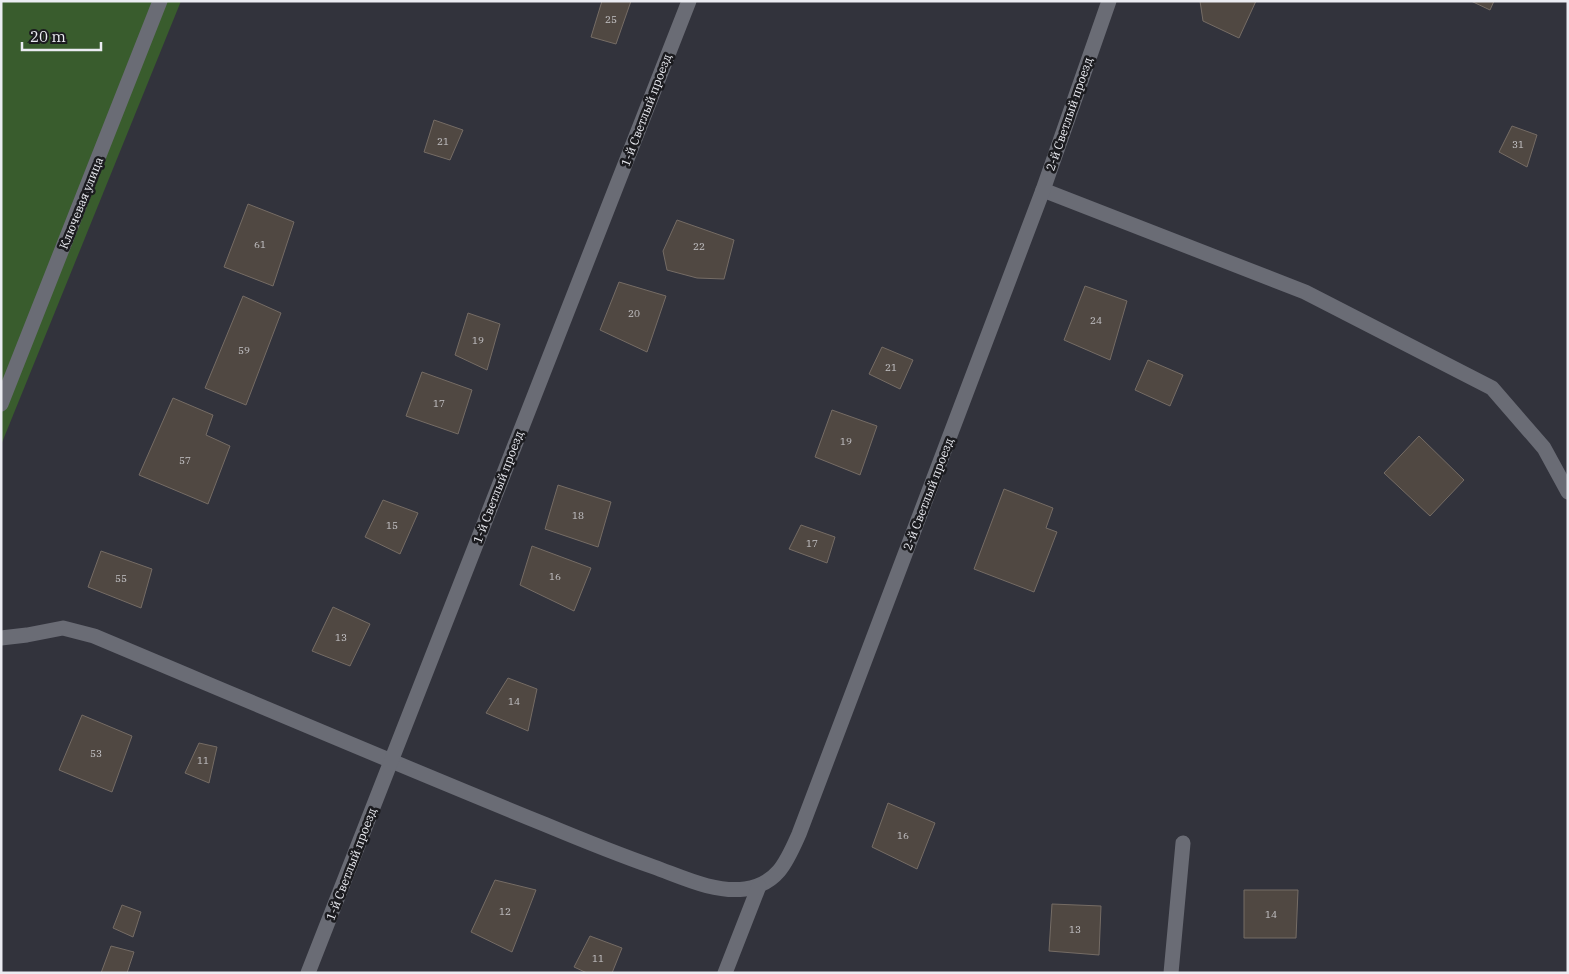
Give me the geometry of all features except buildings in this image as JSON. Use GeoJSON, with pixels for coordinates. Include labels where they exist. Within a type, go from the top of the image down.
{"type":"FeatureCollection","features":[{"type":"Feature","properties":{"kind":"street","name":"Ключевая улица"},"geometry":{"type":"LineString","coordinates":[[1,404],[160,1]]}},
{"type":"Feature","properties":{"kind":"street","name":"1-й Светлый проезд"},"geometry":{"type":"LineString","coordinates":[[308,973],[689,1]]}},
{"type":"Feature","properties":{"kind":"street","name":"2-й Светлый проезд"},"geometry":{"type":"LineString","coordinates":[[759,886],[775,877],[787,861],[800,834],[1043,190],[1109,1]]}},
{"type":"Feature","properties":{"kind":"street"},"geometry":{"type":"LineString","coordinates":[[1043,190],[1305,292],[1492,388],[1544,448],[1568,492]]}},
{"type":"Feature","properties":{"kind":"street"},"geometry":{"type":"LineString","coordinates":[[1,638],[63,628],[94,636],[606,850],[714,887],[744,889],[759,886]]}},
{"type":"Feature","properties":{"kind":"street"},"geometry":{"type":"LineString","coordinates":[[1171,973],[1183,843]]}},
{"type":"Feature","properties":{"kind":"street"},"geometry":{"type":"LineString","coordinates":[[725,973],[759,886]]}},
{"type":"Feature","properties":{"kind":"green space"},"geometry":{"type":"Polygon","coordinates":[[[1,1],[181,1],[1,445],[1,1]]]}}]}
